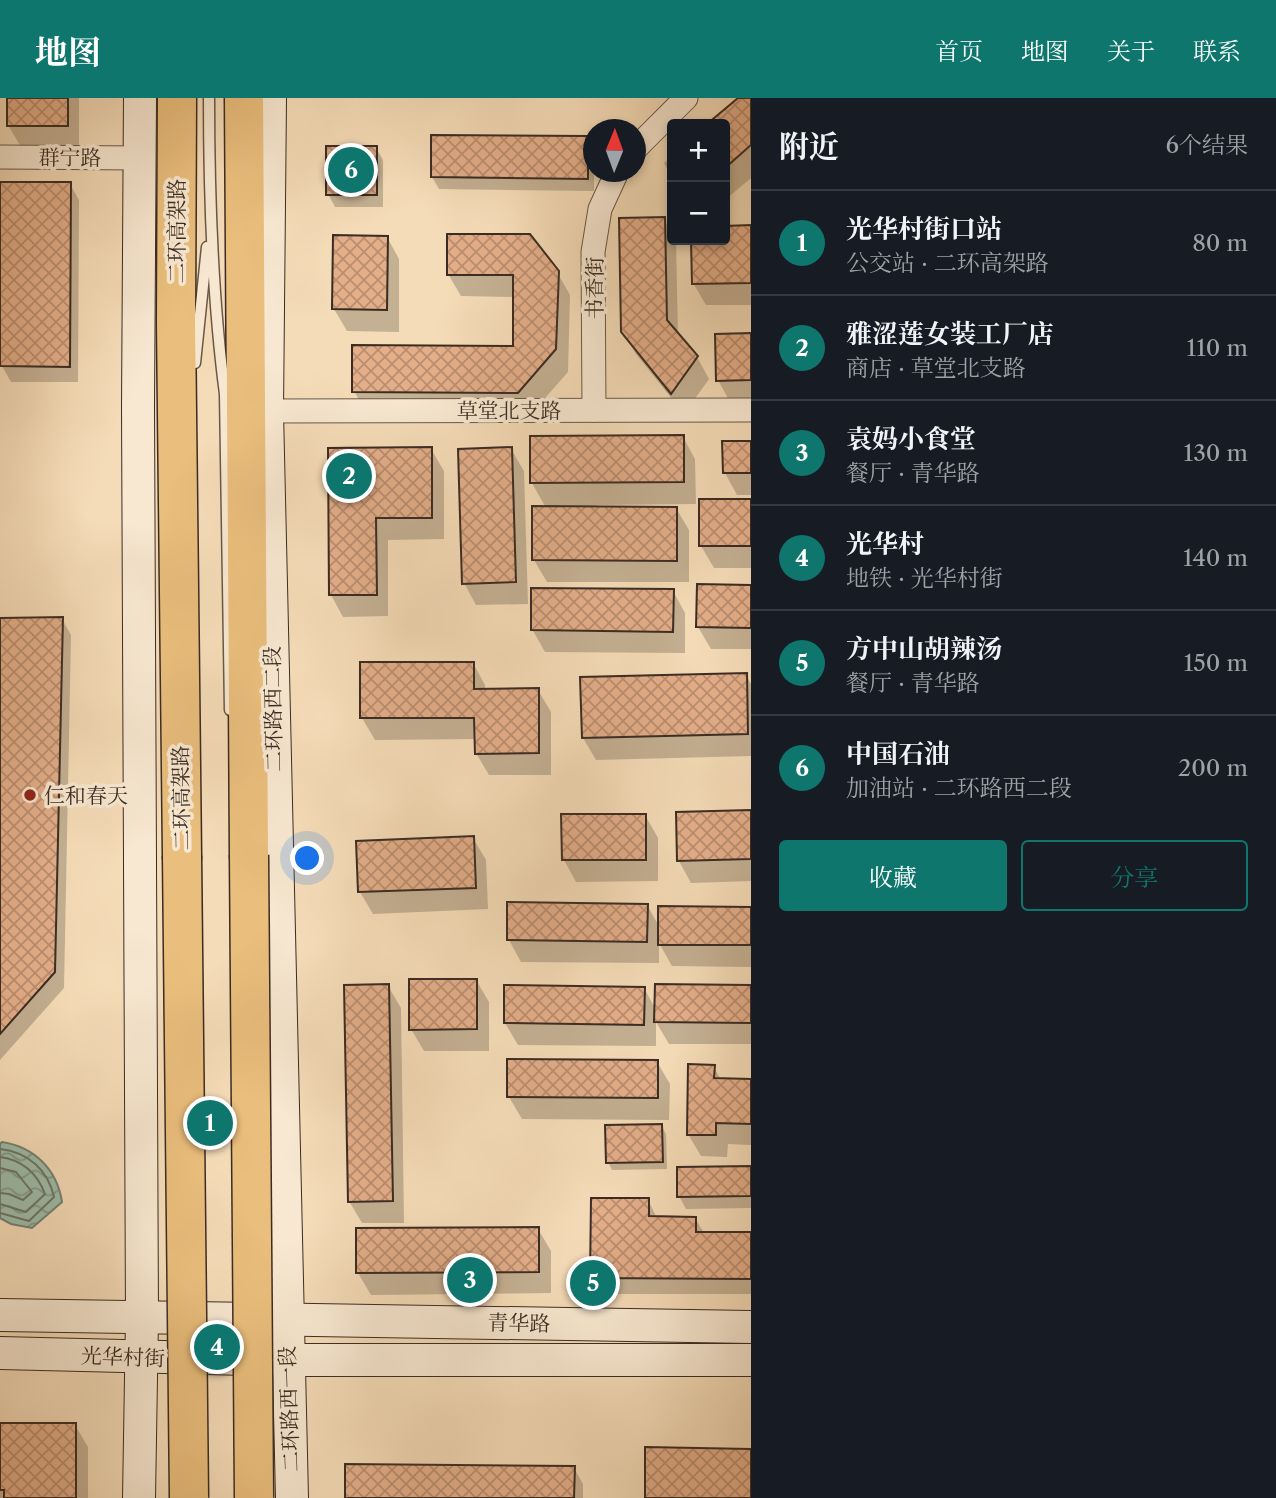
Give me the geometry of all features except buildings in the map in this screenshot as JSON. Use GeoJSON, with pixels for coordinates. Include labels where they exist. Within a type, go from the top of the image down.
{"type":"FeatureCollection","features":[{"type":"Feature","properties":{"kind":"highway","name":"二环高架路"},"geometry":{"type":"LineString","coordinates":[[177,98],[176,323],[189,1498]]}},
{"type":"Feature","properties":{"kind":"highway"},"geometry":{"type":"LineString","coordinates":[[244,98],[254,1498]]}},
{"type":"Feature","properties":{"kind":"main road"},"geometry":{"type":"LineString","coordinates":[[139,1498],[142,1358],[138,420],[140,98]]}},
{"type":"Feature","properties":{"kind":"main road","name":"二环路西二段"},"geometry":{"type":"LineString","coordinates":[[270,98],[267,411],[287,1320]]}},
{"type":"Feature","properties":{"kind":"main road","name":"光华村街"},"geometry":{"type":"LineString","coordinates":[[0,1315],[287,1320]]}},
{"type":"Feature","properties":{"kind":"main road","name":"青华路"},"geometry":{"type":"LineString","coordinates":[[287,1320],[751,1327]]}},
{"type":"Feature","properties":{"kind":"main road","name":"二环路西一段"},"geometry":{"type":"LineString","coordinates":[[287,1320],[292,1498]]}},
{"type":"Feature","properties":{"kind":"main road","name":"光华村街"},"geometry":{"type":"LineString","coordinates":[[0,1353],[287,1360]]}},
{"type":"Feature","properties":{"kind":"main road","name":"青华路"},"geometry":{"type":"LineString","coordinates":[[287,1360],[751,1360]]}},
{"type":"Feature","properties":{"kind":"street"},"geometry":{"type":"LineString","coordinates":[[646,137],[686,98]]}},
{"type":"Feature","properties":{"kind":"street","name":"群宁路"},"geometry":{"type":"LineString","coordinates":[[0,157],[140,158]]}},
{"type":"Feature","properties":{"kind":"street","name":"书香街"},"geometry":{"type":"LineString","coordinates":[[594,410],[593,252],[600,209],[613,182]]}},
{"type":"Feature","properties":{"kind":"street","name":"草堂北支路"},"geometry":{"type":"LineString","coordinates":[[267,411],[751,410]]}},
{"type":"Feature","properties":{"kind":"lane"},"geometry":{"type":"LineString","coordinates":[[209,98],[209,212],[225,394],[228,695],[232,722]]}},
{"type":"Feature","properties":{"kind":"lane"},"geometry":{"type":"LineString","coordinates":[[195,377],[209,212]]}},
{"type":"Feature","properties":{"kind":"lane"},"geometry":{"type":"LineString","coordinates":[[182,856],[193,738]]}},
{"type":"Feature","properties":{"kind":"lane"},"geometry":{"type":"LineString","coordinates":[[237,762],[249,855]]}},
{"type":"Feature","properties":{"kind":"water"},"geometry":{"type":"Polygon","coordinates":[[[2,1142],[34,1154],[49,1170],[59,1190],[62,1202],[32,1228],[11,1224],[0,1218],[2,1142]]]}},
{"type":"Feature","properties":{"kind":"place","name":"中国石油"},"geometry":{"type":"Point","coordinates":[351,170]}},
{"type":"Feature","properties":{"kind":"place","name":"雅涩莲女装工厂店"},"geometry":{"type":"Point","coordinates":[349,476]}},
{"type":"Feature","properties":{"kind":"place","name":"仁和春天"},"geometry":{"type":"Point","coordinates":[30,795]}},
{"type":"Feature","properties":{"kind":"place","name":"光华村街口站"},"geometry":{"type":"Point","coordinates":[210,1123]}},
{"type":"Feature","properties":{"kind":"place","name":"袁妈小食堂"},"geometry":{"type":"Point","coordinates":[470,1280]}},
{"type":"Feature","properties":{"kind":"place","name":"方中山胡辣汤"},"geometry":{"type":"Point","coordinates":[593,1283]}},
{"type":"Feature","properties":{"kind":"place","name":"光华村"},"geometry":{"type":"Point","coordinates":[217,1347]}}]}
